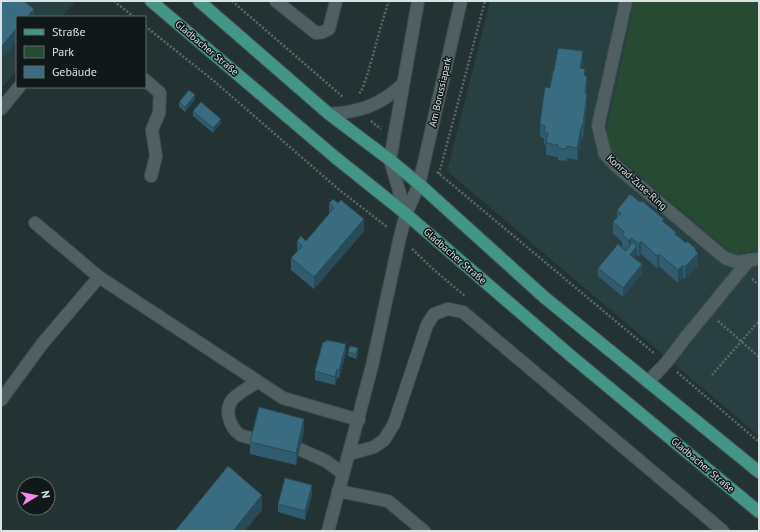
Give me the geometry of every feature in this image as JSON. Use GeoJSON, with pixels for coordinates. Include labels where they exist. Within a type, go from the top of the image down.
{"type":"FeatureCollection","features":[{"type":"Feature","properties":{"kind":"main road","name":"Gladbacher Straße"},"geometry":{"type":"LineString","coordinates":[[151,1],[759,512]]}},
{"type":"Feature","properties":{"kind":"main road"},"geometry":{"type":"LineString","coordinates":[[199,1],[329,114],[419,184],[544,297],[759,472]]}},
{"type":"Feature","properties":{"kind":"street"},"geometry":{"type":"LineString","coordinates":[[276,1],[316,33],[329,29],[332,3]]}},
{"type":"Feature","properties":{"kind":"street"},"geometry":{"type":"LineString","coordinates":[[406,214],[390,160],[418,1]]}},
{"type":"Feature","properties":{"kind":"street","name":"Am Borussiapark"},"geometry":{"type":"LineString","coordinates":[[328,531],[359,420],[400,236],[406,214],[419,184],[460,1]]}},
{"type":"Feature","properties":{"kind":"street","name":"Konrad-Zuse-Ring"},"geometry":{"type":"LineString","coordinates":[[626,1],[598,126],[605,154],[617,167],[725,258],[737,262],[754,260]]}},
{"type":"Feature","properties":{"kind":"street"},"geometry":{"type":"LineString","coordinates":[[146,81],[160,93],[159,113],[152,130],[156,156],[151,176]]}},
{"type":"Feature","properties":{"kind":"street"},"geometry":{"type":"LineString","coordinates":[[329,114],[346,113],[370,107],[391,96],[402,86]]}},
{"type":"Feature","properties":{"kind":"street"},"geometry":{"type":"LineString","coordinates":[[1,109],[18,88]]}},
{"type":"Feature","properties":{"kind":"street"},"geometry":{"type":"LineString","coordinates":[[35,223],[99,277],[283,398],[359,420]]}},
{"type":"Feature","properties":{"kind":"street"},"geometry":{"type":"LineString","coordinates":[[648,382],[666,363],[708,311],[754,260]]}},
{"type":"Feature","properties":{"kind":"street"},"geometry":{"type":"LineString","coordinates":[[1,400],[42,344],[99,277]]}},
{"type":"Feature","properties":{"kind":"street"},"geometry":{"type":"LineString","coordinates":[[349,454],[374,447],[384,440],[394,424],[427,325],[434,314],[448,309],[463,312],[723,531]]}},
{"type":"Feature","properties":{"kind":"street"},"geometry":{"type":"LineString","coordinates":[[254,439],[240,435],[234,429],[230,423],[228,408],[231,401],[240,393],[258,382]]}},
{"type":"Feature","properties":{"kind":"street"},"geometry":{"type":"LineString","coordinates":[[299,449],[326,461],[343,474]]}},
{"type":"Feature","properties":{"kind":"street"},"geometry":{"type":"LineString","coordinates":[[338,491],[388,501],[424,531]]}},
{"type":"Feature","properties":{"kind":"path"},"geometry":{"type":"LineString","coordinates":[[114,1],[133,16]]}},
{"type":"Feature","properties":{"kind":"path"},"geometry":{"type":"LineString","coordinates":[[232,1],[344,98],[350,96]]}},
{"type":"Feature","properties":{"kind":"path"},"geometry":{"type":"LineString","coordinates":[[355,94],[361,92],[367,76],[389,1]]}},
{"type":"Feature","properties":{"kind":"path"},"geometry":{"type":"LineString","coordinates":[[439,174],[486,1]]}},
{"type":"Feature","properties":{"kind":"path"},"geometry":{"type":"LineString","coordinates":[[146,27],[214,81],[337,188],[400,236],[433,269]]}},
{"type":"Feature","properties":{"kind":"path"},"geometry":{"type":"LineString","coordinates":[[378,126],[394,138]]}},
{"type":"Feature","properties":{"kind":"path"},"geometry":{"type":"LineString","coordinates":[[424,162],[759,442]]}},
{"type":"Feature","properties":{"kind":"path"},"geometry":{"type":"LineString","coordinates":[[708,311],[759,357]]}},
{"type":"Feature","properties":{"kind":"path"},"geometry":{"type":"LineString","coordinates":[[712,375],[759,321]]}},
{"type":"Feature","properties":{"kind":"shaded area"},"geometry":{"type":"Polygon","coordinates":[[[1,1],[76,1],[63,16],[16,16],[16,71],[1,89],[1,1]]]}},
{"type":"Feature","properties":{"kind":"shaded area"},"geometry":{"type":"Polygon","coordinates":[[[490,1],[759,1],[759,436],[447,171],[490,1]]]}},
{"type":"Feature","properties":{"kind":"green space"},"geometry":{"type":"Polygon","coordinates":[[[635,1],[759,1],[759,249],[755,251],[733,254],[610,150],[606,134],[635,1]]]}},
{"type":"Feature","properties":{"kind":"building"},"geometry":{"type":"Polygon","coordinates":[[[1,1],[24,1],[34,9],[28,16],[16,16],[16,29],[1,47],[1,1]]]}},
{"type":"Feature","properties":{"kind":"building"},"geometry":{"type":"Polygon","coordinates":[[[558,48],[583,51],[580,68],[585,69],[584,76],[587,76],[585,93],[587,93],[583,125],[582,124],[577,148],[567,146],[567,149],[558,148],[558,145],[546,143],[548,133],[544,132],[545,126],[541,125],[540,122],[545,87],[550,88],[558,48]]]}},
{"type":"Feature","properties":{"kind":"building"},"geometry":{"type":"Polygon","coordinates":[[[189,90],[195,95],[185,107],[179,102],[189,90]]]}},
{"type":"Feature","properties":{"kind":"building"},"geometry":{"type":"Polygon","coordinates":[[[201,102],[221,119],[213,128],[193,111],[201,102]]]}},
{"type":"Feature","properties":{"kind":"building"},"geometry":{"type":"Polygon","coordinates":[[[630,194],[640,202],[642,201],[664,219],[662,221],[676,232],[675,234],[686,243],[687,241],[696,249],[695,250],[698,253],[685,267],[683,265],[678,270],[659,254],[657,256],[641,241],[639,244],[631,238],[629,241],[622,235],[624,232],[613,222],[621,213],[617,210],[630,194]]]}},
{"type":"Feature","properties":{"kind":"building"},"geometry":{"type":"Polygon","coordinates":[[[333,199],[338,203],[341,200],[364,219],[314,277],[291,258],[302,246],[297,241],[301,236],[306,241],[334,208],[329,203],[333,199]]]}},
{"type":"Feature","properties":{"kind":"building"},"geometry":{"type":"Polygon","coordinates":[[[632,242],[637,246],[630,255],[642,264],[623,288],[598,268],[618,244],[626,251],[632,242]]]}},
{"type":"Feature","properties":{"kind":"building"},"geometry":{"type":"Polygon","coordinates":[[[326,340],[346,344],[339,370],[337,369],[335,377],[315,371],[323,342],[326,342],[326,340]]]}},
{"type":"Feature","properties":{"kind":"building"},"geometry":{"type":"Polygon","coordinates":[[[350,346],[358,348],[356,354],[348,352],[350,346]]]}},
{"type":"Feature","properties":{"kind":"building"},"geometry":{"type":"Polygon","coordinates":[[[259,407],[304,419],[296,453],[250,442],[259,407]]]}},
{"type":"Feature","properties":{"kind":"building"},"geometry":{"type":"Polygon","coordinates":[[[228,466],[262,495],[233,531],[175,531],[228,466]]]}},
{"type":"Feature","properties":{"kind":"building"},"geometry":{"type":"Polygon","coordinates":[[[285,478],[312,485],[305,511],[278,504],[285,478]]]}}]}
